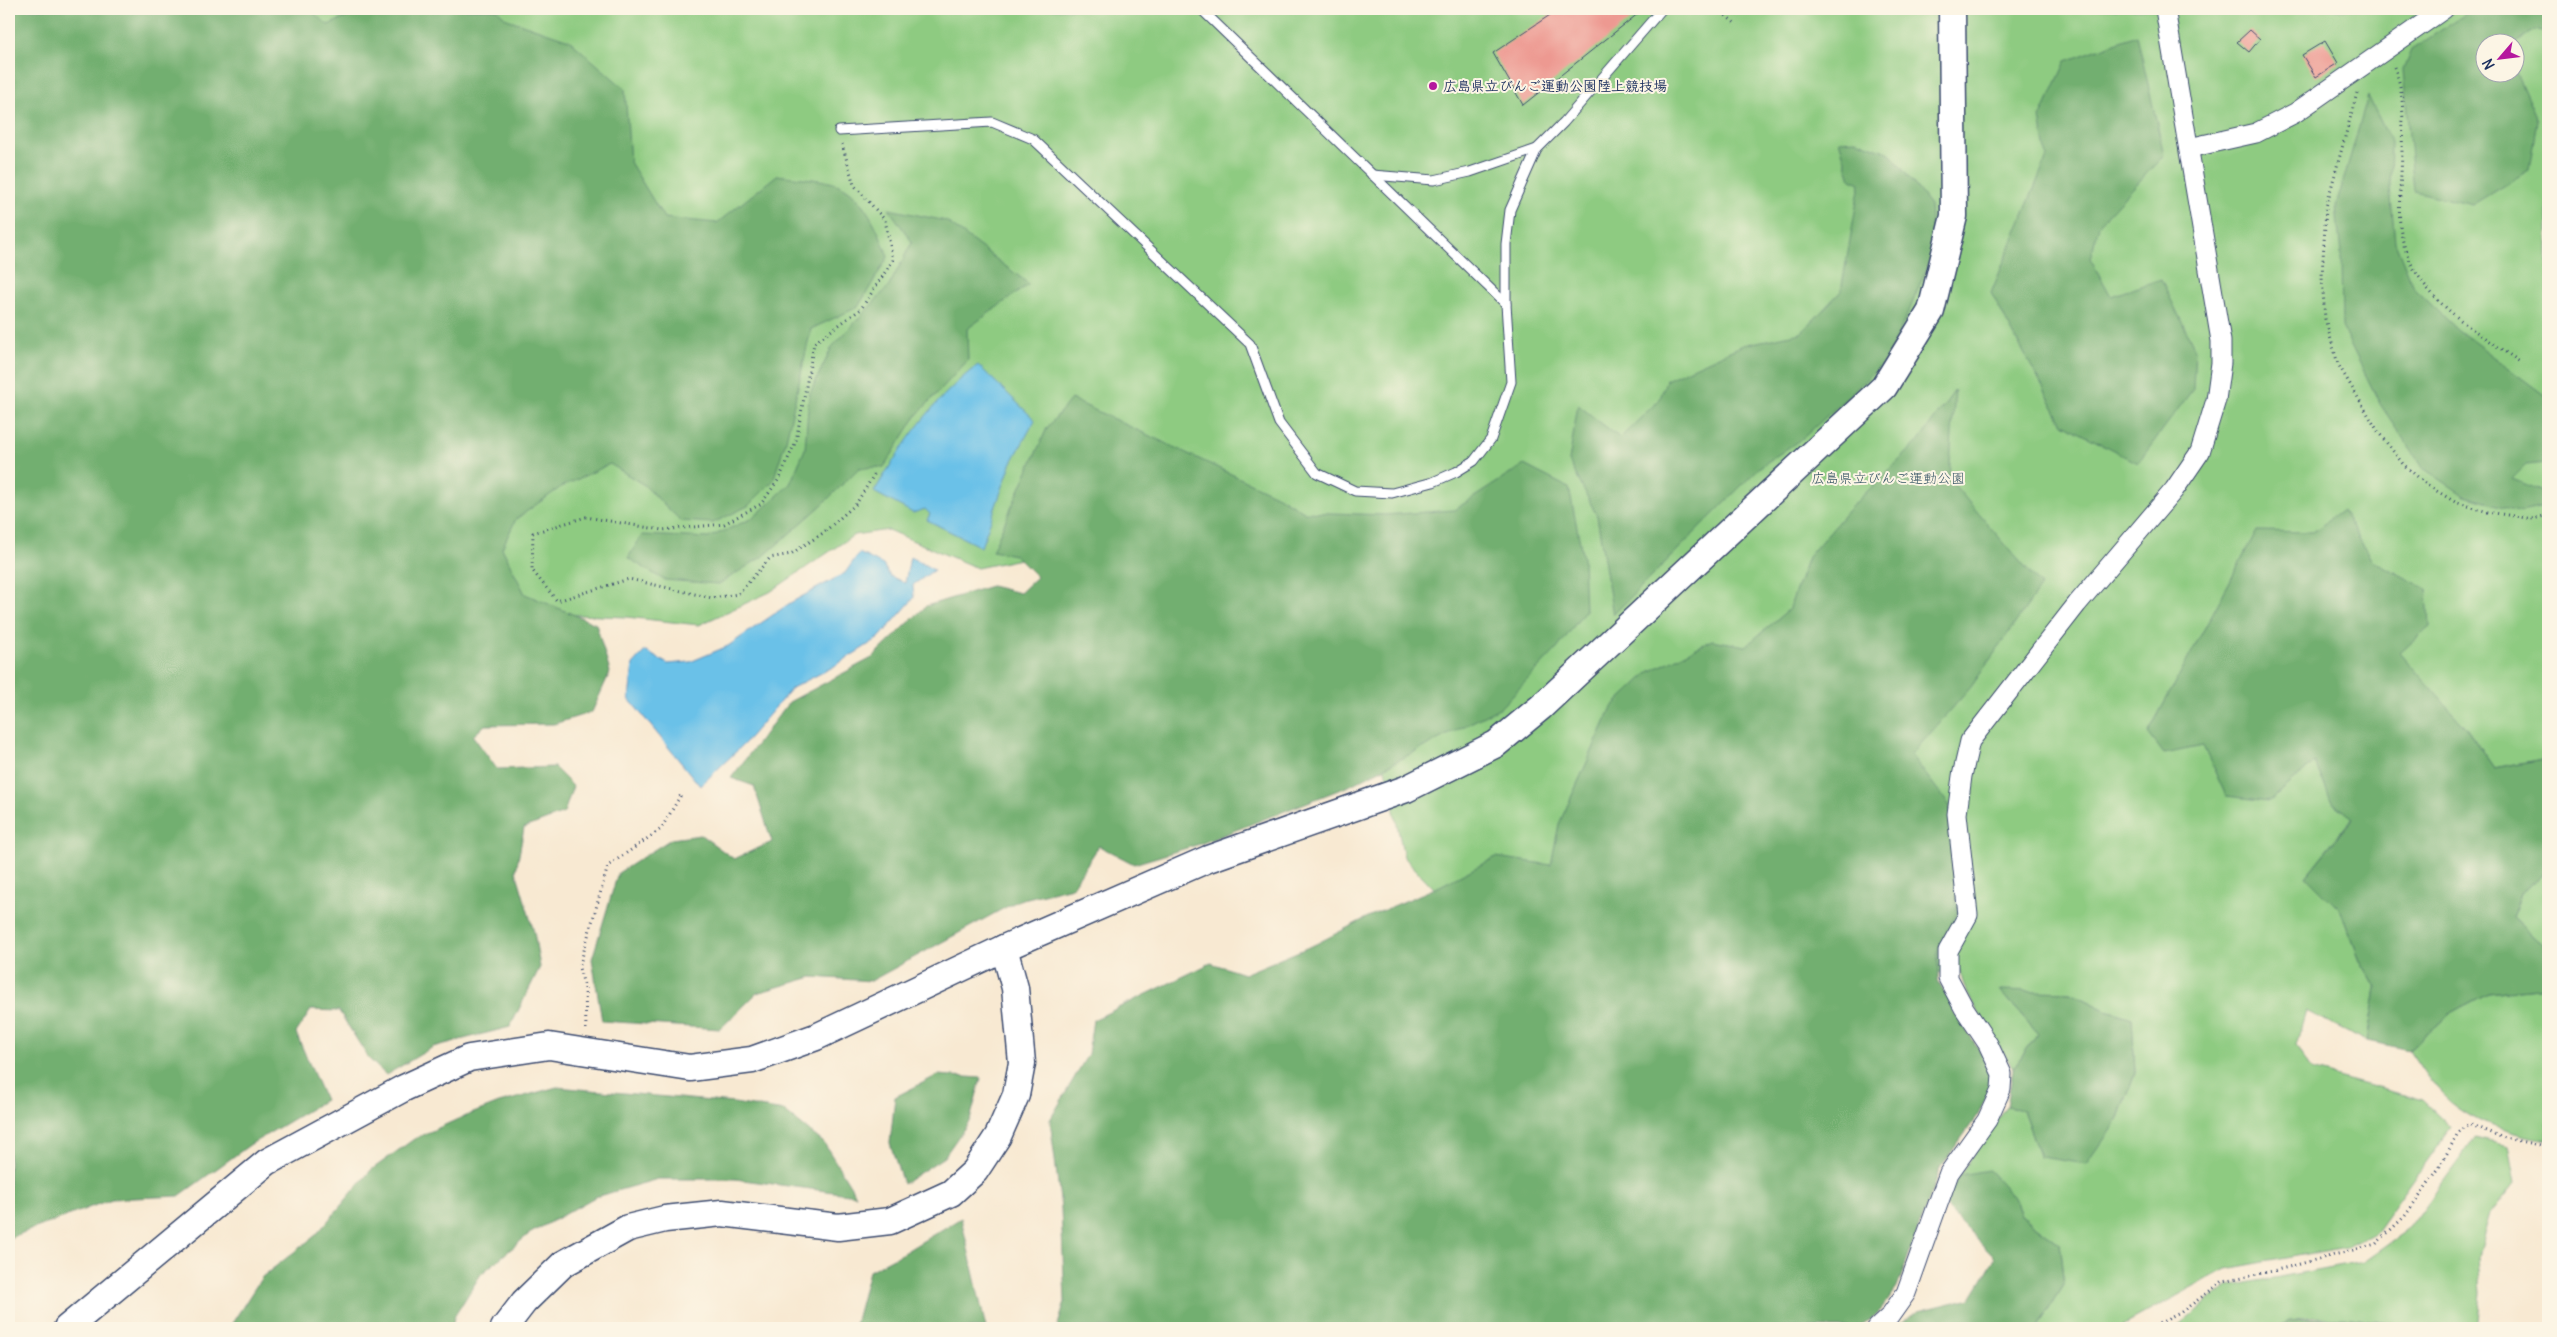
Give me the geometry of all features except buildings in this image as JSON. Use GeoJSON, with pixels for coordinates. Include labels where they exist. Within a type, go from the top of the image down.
{"type":"FeatureCollection","features":[{"type":"Feature","properties":{"kind":"street"},"geometry":{"type":"LineString","coordinates":[[67,1328],[267,1162],[404,1088],[469,1058],[549,1046],[690,1068],[752,1060],[816,1037],[1004,948],[1208,860],[1406,789],[1496,744],[1541,707],[1884,387],[1930,311],[1954,216],[1952,9]]}},
{"type":"Feature","properties":{"kind":"street"},"geometry":{"type":"LineString","coordinates":[[1877,1328],[1889,1317],[1906,1293],[1950,1173],[1986,1120],[2001,1089],[2002,1074],[1999,1067],[1948,978],[1948,951],[1968,915],[1957,814],[1962,776],[1970,741],[2077,604],[2174,490],[2200,452],[2216,400],[2221,363],[2221,341],[2165,9]]}},
{"type":"Feature","properties":{"kind":"street"},"geometry":{"type":"LineString","coordinates":[[2188,148],[2256,133],[2295,113],[2444,9]]}},
{"type":"Feature","properties":{"kind":"street"},"geometry":{"type":"LineString","coordinates":[[504,1328],[524,1302],[564,1264],[628,1228],[666,1219],[722,1212],[838,1227],[890,1221],[951,1193],[975,1172],[998,1136],[1016,1096],[1022,1063],[1015,988],[1004,948]]}},
{"type":"Feature","properties":{"kind":"lane"},"geometry":{"type":"LineString","coordinates":[[1201,9],[1506,304]]}},
{"type":"Feature","properties":{"kind":"lane"},"geometry":{"type":"LineString","coordinates":[[839,132],[992,122],[1033,139],[1250,344],[1279,423],[1318,473],[1355,491],[1392,493],[1433,482],[1474,460],[1491,439],[1511,382],[1506,304],[1506,244],[1510,210],[1537,149],[1564,122],[1662,9]]}},
{"type":"Feature","properties":{"kind":"lane"},"geometry":{"type":"LineString","coordinates":[[1372,175],[1434,180],[1470,172],[1537,149]]}},
{"type":"Feature","properties":{"kind":"path"},"geometry":{"type":"LineString","coordinates":[[1718,9],[1736,24]]}},
{"type":"Feature","properties":{"kind":"path"},"geometry":{"type":"LineString","coordinates":[[2386,50],[2400,81],[2403,133],[2400,232],[2411,266],[2424,286],[2463,321],[2520,362]]}},
{"type":"Feature","properties":{"kind":"path"},"geometry":{"type":"LineString","coordinates":[[2355,71],[2360,84],[2326,207],[2322,278],[2325,320],[2338,364],[2378,433],[2404,464],[2427,485],[2455,502],[2488,512],[2533,519],[2548,515]]}},
{"type":"Feature","properties":{"kind":"path"},"geometry":{"type":"LineString","coordinates":[[839,132],[854,185],[885,220],[893,260],[862,309],[814,343],[796,441],[779,479],[761,504],[724,524],[662,530],[586,517],[533,532],[532,570],[556,601],[629,579],[712,598],[738,594],[770,558],[791,554],[823,533],[856,504],[875,472]]}},
{"type":"Feature","properties":{"kind":"path"},"geometry":{"type":"LineString","coordinates":[[586,1052],[585,988],[579,968],[608,866],[662,829],[682,793]]}},
{"type":"Feature","properties":{"kind":"path"},"geometry":{"type":"LineString","coordinates":[[2150,1328],[2180,1314],[2223,1280],[2273,1271],[2376,1244],[2405,1216],[2439,1168],[2458,1133],[2469,1124],[2501,1137],[2548,1147]]}},
{"type":"Feature","properties":{"kind":"green space"},"geometry":{"type":"Polygon","coordinates":[[[9,9],[309,9],[328,25],[366,9],[496,9],[507,19],[569,40],[625,89],[630,162],[664,218],[717,223],[777,175],[808,178],[839,185],[856,197],[876,226],[888,257],[858,307],[811,329],[786,440],[773,481],[748,506],[713,523],[681,521],[644,485],[610,464],[561,487],[516,519],[502,548],[525,594],[596,624],[610,672],[592,712],[554,724],[485,725],[473,736],[497,769],[554,767],[573,786],[564,813],[524,828],[516,871],[534,932],[540,967],[510,1027],[433,1047],[386,1075],[369,1059],[339,1011],[311,1010],[296,1033],[325,1100],[251,1144],[179,1196],[112,1199],[9,1238],[9,9]]]}},
{"type":"Feature","properties":{"kind":"green space","name":"広島県立びんご運動公園"},"geometry":{"type":"Polygon","coordinates":[[[108,9],[2548,9],[2548,758],[2494,768],[2466,728],[2331,801],[2353,817],[2306,876],[2341,911],[2360,960],[2376,988],[2367,1041],[2306,1011],[2296,1045],[2311,1070],[2423,1100],[2451,1127],[2376,1232],[2346,1247],[2226,1269],[2118,1328],[2037,1328],[2064,1285],[2059,1243],[2021,1215],[2013,1196],[1959,1175],[2007,1107],[2023,1110],[2040,1157],[2119,1118],[2135,1073],[2132,1018],[2106,1010],[2070,992],[2001,991],[2038,1034],[2013,1068],[1974,1006],[1962,981],[1961,971],[1897,976],[1473,929],[1404,857],[1379,741],[1059,551],[977,568],[888,530],[854,535],[770,592],[699,625],[626,617],[506,612],[108,9]]]}},
{"type":"Feature","properties":{"kind":"green space"},"geometry":{"type":"Polygon","coordinates":[[[2473,9],[2548,9],[2548,34],[2535,30],[2524,38],[2524,32],[2474,32],[2474,82],[2520,82],[2537,120],[2529,170],[2472,205],[2414,191],[2403,70],[2411,50],[2473,9]]]}},
{"type":"Feature","properties":{"kind":"green space"},"geometry":{"type":"Polygon","coordinates":[[[2137,35],[2164,155],[2100,223],[2090,258],[2111,296],[2161,279],[2195,349],[2193,389],[2138,463],[2063,424],[1991,293],[2047,157],[2040,118],[2066,61],[2137,35]]]}},
{"type":"Feature","properties":{"kind":"green space"},"geometry":{"type":"Polygon","coordinates":[[[2368,96],[2391,142],[2390,187],[2395,242],[2414,288],[2458,330],[2548,397],[2548,463],[2526,465],[2512,479],[2548,493],[2548,506],[2521,512],[2465,496],[2423,468],[2380,404],[2342,327],[2341,255],[2336,206],[2368,96]]]}},
{"type":"Feature","properties":{"kind":"green space"},"geometry":{"type":"Polygon","coordinates":[[[1856,140],[1890,153],[1930,205],[1933,252],[1910,309],[1884,363],[1804,437],[1760,467],[1613,615],[1597,516],[1569,461],[1578,405],[1620,438],[1660,399],[1666,380],[1743,345],[1801,333],[1841,291],[1860,183],[1851,179],[1839,141],[1856,140]]]}},
{"type":"Feature","properties":{"kind":"green space"},"geometry":{"type":"Polygon","coordinates":[[[889,209],[946,221],[1029,284],[967,329],[968,360],[916,416],[884,467],[859,468],[822,505],[765,555],[719,584],[664,580],[628,558],[642,535],[708,538],[753,518],[790,484],[805,449],[809,395],[832,347],[889,286],[912,242],[889,209]]]}},
{"type":"Feature","properties":{"kind":"green space"},"geometry":{"type":"Polygon","coordinates":[[[1955,390],[1949,479],[2041,586],[1971,687],[1911,755],[1950,806],[1957,913],[1938,949],[1938,980],[1955,1013],[1979,1049],[1992,1076],[1991,1086],[1978,1115],[1940,1168],[1897,1288],[1881,1310],[1870,1320],[1853,1328],[1057,1328],[1065,1302],[1061,1208],[1050,1120],[1088,1054],[1093,1020],[1211,963],[1244,974],[1316,944],[1370,916],[1440,886],[1496,857],[1551,865],[1559,824],[1612,707],[1649,672],[1712,640],[1746,646],[1789,609],[1808,557],[1849,509],[1917,443],[1955,390]]]}},
{"type":"Feature","properties":{"kind":"green space"},"geometry":{"type":"Polygon","coordinates":[[[1071,399],[1278,496],[1304,512],[1385,515],[1454,510],[1524,465],[1569,488],[1583,558],[1585,611],[1557,649],[1501,707],[1349,786],[1200,844],[1134,864],[1099,846],[1072,887],[1019,900],[871,981],[812,977],[757,993],[720,1029],[602,1021],[592,959],[618,873],[671,839],[701,835],[734,859],[772,842],[754,786],[731,778],[789,702],[872,658],[926,606],[991,586],[1020,593],[1037,577],[1015,555],[992,551],[1047,428],[1071,399]]]}},
{"type":"Feature","properties":{"kind":"green space"},"geometry":{"type":"Polygon","coordinates":[[[2342,510],[2372,560],[2427,589],[2429,627],[2400,653],[2466,728],[2494,768],[2548,758],[2548,869],[2521,894],[2512,917],[2548,950],[2547,987],[2488,993],[2452,1012],[2409,1050],[2367,1041],[2376,988],[2360,960],[2341,911],[2306,876],[2353,818],[2331,801],[2315,762],[2270,801],[2226,796],[2203,746],[2164,754],[2148,733],[2257,531],[2313,532],[2342,510]]]}},
{"type":"Feature","properties":{"kind":"green space"},"geometry":{"type":"Polygon","coordinates":[[[2548,869],[2548,950],[2512,917],[2521,894],[2548,869]]]}},
{"type":"Feature","properties":{"kind":"green space"},"geometry":{"type":"Polygon","coordinates":[[[2548,980],[2548,1140],[2503,1130],[2462,1110],[2438,1090],[2409,1050],[2452,1012],[2488,993],[2547,987],[2548,980]]]}},
{"type":"Feature","properties":{"kind":"green space"},"geometry":{"type":"Polygon","coordinates":[[[2000,990],[2070,992],[2106,1010],[2132,1018],[2135,1073],[2119,1118],[2087,1164],[2040,1157],[2023,1110],[2007,1107],[2013,1068],[2038,1034],[2000,990]]]}},
{"type":"Feature","properties":{"kind":"green space"},"geometry":{"type":"Polygon","coordinates":[[[938,1075],[981,1078],[970,1120],[944,1157],[903,1184],[890,1143],[895,1097],[938,1075]]]}},
{"type":"Feature","properties":{"kind":"green space"},"geometry":{"type":"Polygon","coordinates":[[[557,1087],[734,1103],[784,1111],[824,1143],[856,1195],[735,1179],[658,1179],[595,1197],[529,1234],[481,1274],[454,1317],[452,1328],[229,1328],[262,1277],[316,1235],[371,1170],[414,1139],[458,1119],[499,1103],[557,1087]]]}},
{"type":"Feature","properties":{"kind":"green space"},"geometry":{"type":"Polygon","coordinates":[[[2475,1138],[2508,1146],[2515,1183],[2490,1214],[2478,1256],[2481,1293],[2477,1328],[2408,1328],[2406,1326],[2357,1319],[2323,1317],[2306,1318],[2277,1328],[2176,1328],[2227,1287],[2364,1261],[2408,1230],[2475,1138]]]}},
{"type":"Feature","properties":{"kind":"green space"},"geometry":{"type":"Polygon","coordinates":[[[1989,1170],[2013,1196],[2021,1215],[2059,1243],[2064,1285],[2037,1328],[1893,1328],[1919,1311],[1971,1298],[1995,1258],[1944,1205],[1959,1175],[1989,1170]]]}},
{"type":"Feature","properties":{"kind":"green space"},"geometry":{"type":"Polygon","coordinates":[[[961,1218],[986,1328],[854,1328],[869,1271],[961,1218]]]}},
{"type":"Feature","properties":{"kind":"green space"},"geometry":{"type":"Polygon","coordinates":[[[2346,1317],[2406,1326],[2408,1328],[2277,1328],[2290,1321],[2346,1317]]]}},
{"type":"Feature","properties":{"kind":"water"},"geometry":{"type":"Polygon","coordinates":[[[978,365],[1035,420],[1011,464],[981,547],[927,520],[930,514],[925,509],[913,513],[874,492],[896,457],[933,407],[978,365]]]}},
{"type":"Feature","properties":{"kind":"water"},"geometry":{"type":"Polygon","coordinates":[[[859,553],[883,565],[890,576],[905,583],[910,557],[934,570],[913,585],[914,598],[879,638],[833,667],[792,688],[744,744],[700,786],[629,699],[633,664],[645,651],[668,664],[690,662],[728,646],[790,603],[845,573],[859,553]]]}},
{"type":"Feature","properties":{"kind":"place","name":"広島県立びんご運動公園陸上競技場"},"geometry":{"type":"Point","coordinates":[1433,86]}}]}
